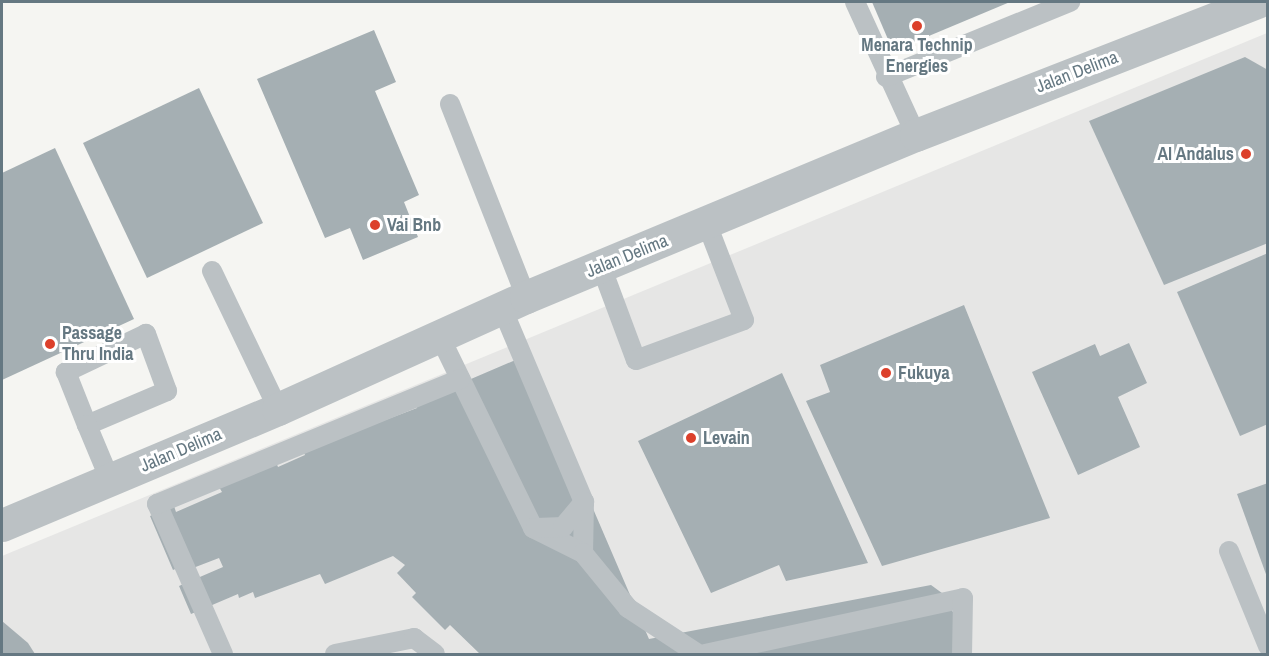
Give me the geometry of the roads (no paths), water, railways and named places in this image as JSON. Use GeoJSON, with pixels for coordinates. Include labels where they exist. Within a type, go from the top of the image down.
{"type":"FeatureCollection","features":[{"type":"Feature","properties":{"kind":"street","name":"Jalan Delima"},"geometry":{"type":"LineString","coordinates":[[2,525],[278,409],[514,302],[707,224],[916,135],[1258,2]]}},
{"type":"Feature","properties":{"kind":"lane"},"geometry":{"type":"LineString","coordinates":[[855,2],[886,77],[916,135]]}},
{"type":"Feature","properties":{"kind":"lane"},"geometry":{"type":"LineString","coordinates":[[886,77],[1070,2]]}},
{"type":"Feature","properties":{"kind":"lane"},"geometry":{"type":"LineString","coordinates":[[450,104],[514,302],[584,502],[583,553]]}},
{"type":"Feature","properties":{"kind":"lane"},"geometry":{"type":"LineString","coordinates":[[601,266],[636,360],[744,320],[707,224]]}},
{"type":"Feature","properties":{"kind":"lane"},"geometry":{"type":"LineString","coordinates":[[212,271],[278,409]]}},
{"type":"Feature","properties":{"kind":"lane"},"geometry":{"type":"LineString","coordinates":[[87,425],[167,391],[146,334],[66,372],[87,425],[110,480]]}},
{"type":"Feature","properties":{"kind":"lane"},"geometry":{"type":"LineString","coordinates":[[440,336],[533,528],[583,553],[628,608],[698,654]]}},
{"type":"Feature","properties":{"kind":"lane"},"geometry":{"type":"LineString","coordinates":[[223,654],[157,504],[460,379]]}},
{"type":"Feature","properties":{"kind":"lane"},"geometry":{"type":"LineString","coordinates":[[533,528],[563,527],[584,502]]}},
{"type":"Feature","properties":{"kind":"lane"},"geometry":{"type":"LineString","coordinates":[[1229,550],[1268,646]]}},
{"type":"Feature","properties":{"kind":"lane"},"geometry":{"type":"LineString","coordinates":[[705,654],[963,598],[962,654]]}},
{"type":"Feature","properties":{"kind":"lane"},"geometry":{"type":"LineString","coordinates":[[335,654],[414,638],[435,654]]}},
{"type":"Feature","properties":{"kind":"place","name":"Menara Technip Energies"},"geometry":{"type":"Point","coordinates":[917,26]}},
{"type":"Feature","properties":{"kind":"place","name":"Al Andalus"},"geometry":{"type":"Point","coordinates":[1246,154]}},
{"type":"Feature","properties":{"kind":"place","name":"Vai Bnb"},"geometry":{"type":"Point","coordinates":[375,225]}},
{"type":"Feature","properties":{"kind":"place","name":"Passage Thru India"},"geometry":{"type":"Point","coordinates":[50,344]}},
{"type":"Feature","properties":{"kind":"place","name":"Fukuya"},"geometry":{"type":"Point","coordinates":[886,373]}},
{"type":"Feature","properties":{"kind":"place","name":"Levain"},"geometry":{"type":"Point","coordinates":[691,438]}}]}
